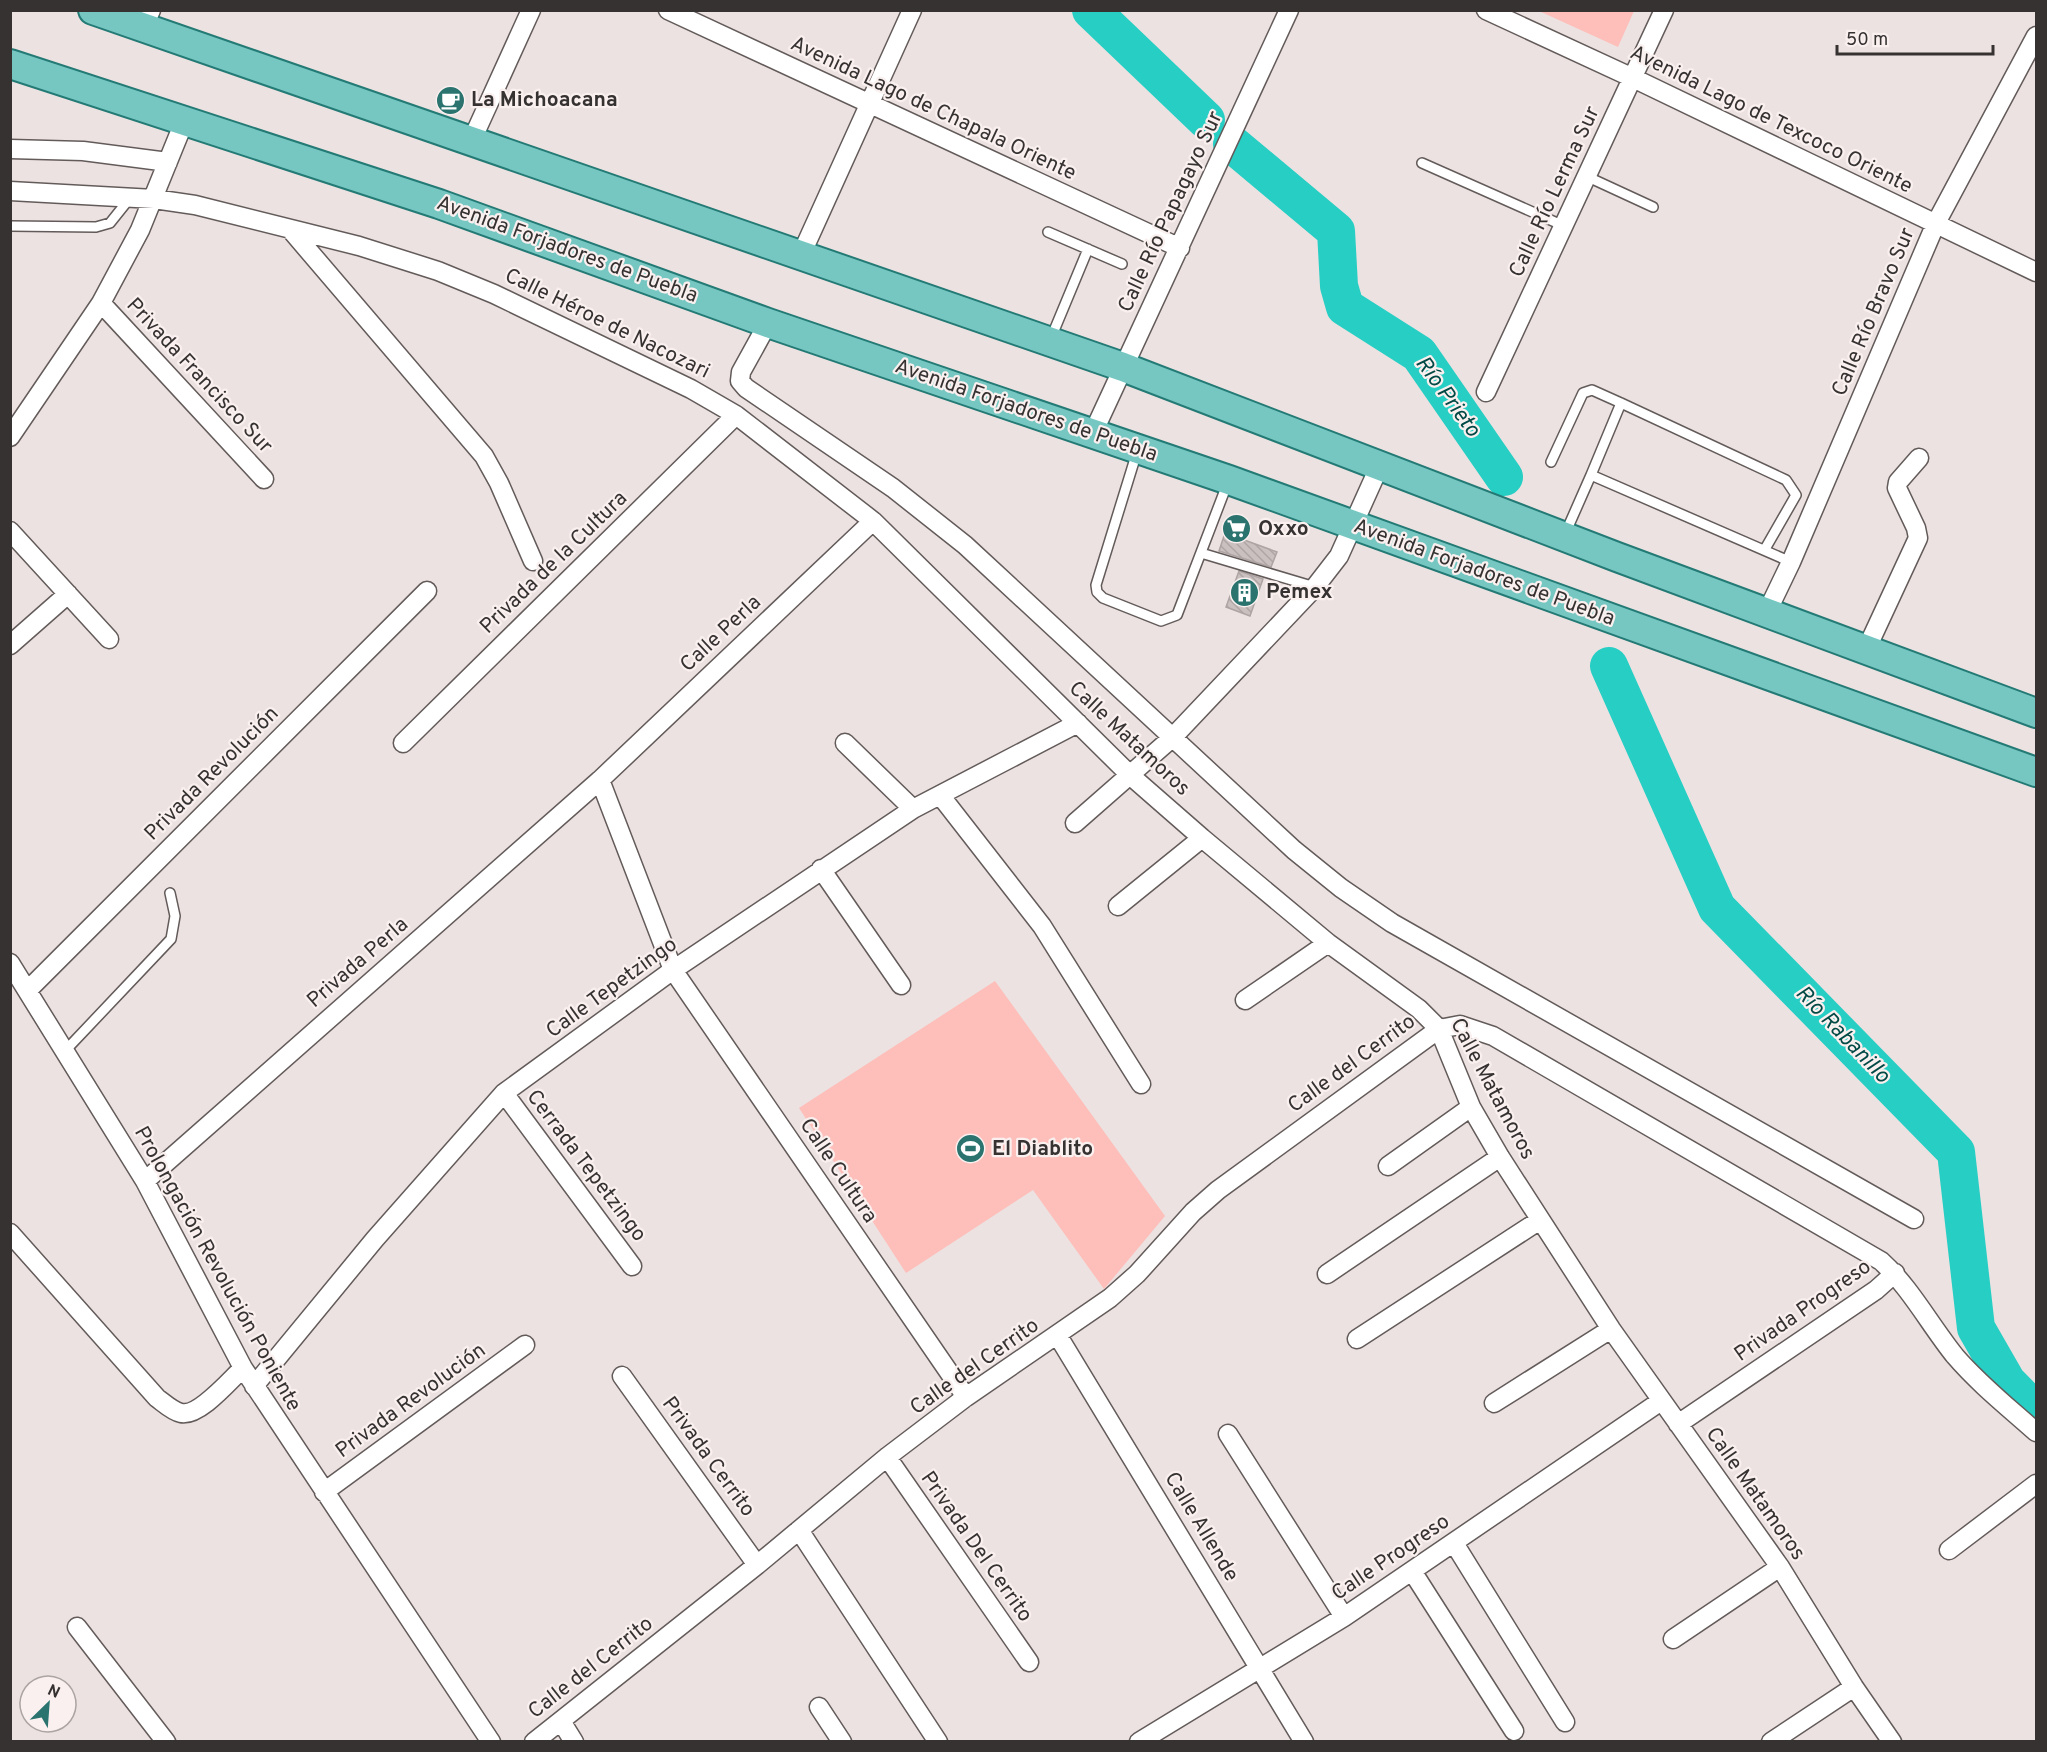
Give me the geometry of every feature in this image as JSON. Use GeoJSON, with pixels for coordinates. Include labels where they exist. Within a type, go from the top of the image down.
{"type":"FeatureCollection","features":[{"type":"Feature","properties":{"kind":"main road"},"geometry":{"type":"LineString","coordinates":[[93,10],[147,19],[471,142],[1123,368],[1866,650],[2037,712]]}},
{"type":"Feature","properties":{"kind":"main road","name":"Avenida Forjadores de Puebla"},"geometry":{"type":"LineString","coordinates":[[10,64],[439,204],[768,322],[1229,480],[2037,772]]}},
{"type":"Feature","properties":{"kind":"street"},"geometry":{"type":"LineString","coordinates":[[471,142],[531,10]]}},
{"type":"Feature","properties":{"kind":"street","name":"Avenida Lago de Chapala Oriente"},"geometry":{"type":"LineString","coordinates":[[668,10],[1180,248]]}},
{"type":"Feature","properties":{"kind":"street"},"geometry":{"type":"LineString","coordinates":[[801,255],[912,10]]}},
{"type":"Feature","properties":{"kind":"street","name":"Calle Río Papagayo Sur"},"geometry":{"type":"LineString","coordinates":[[1093,433],[1289,10]]}},
{"type":"Feature","properties":{"kind":"street","name":"Avenida Lago de Texcoco Oriente"},"geometry":{"type":"LineString","coordinates":[[1486,10],[1634,78],[2037,272]]}},
{"type":"Feature","properties":{"kind":"street","name":"Calle Río Lerma Sur"},"geometry":{"type":"LineString","coordinates":[[1486,392],[1664,10]]}},
{"type":"Feature","properties":{"kind":"street","name":"Calle Río Bravo Sur"},"geometry":{"type":"LineString","coordinates":[[1767,612],[1791,562],[1936,223],[2037,36]]}},
{"type":"Feature","properties":{"kind":"street"},"geometry":{"type":"LineString","coordinates":[[10,437],[101,303],[154,199],[184,122]]}},
{"type":"Feature","properties":{"kind":"street"},"geometry":{"type":"LineString","coordinates":[[10,149],[83,151],[168,162]]}},
{"type":"Feature","properties":{"kind":"street","name":"Calle Héroe de Nacozari"},"geometry":{"type":"LineString","coordinates":[[10,191],[154,199],[195,205],[359,246],[438,271],[494,294],[691,389],[736,415],[873,521]]}},
{"type":"Feature","properties":{"kind":"street","name":"Privada de la Cultura"},"geometry":{"type":"LineString","coordinates":[[290,229],[484,456],[500,483],[533,561]]}},
{"type":"Feature","properties":{"kind":"street","name":"Privada Francisco Sur"},"geometry":{"type":"LineString","coordinates":[[101,303],[264,479]]}},
{"type":"Feature","properties":{"kind":"street"},"geometry":{"type":"LineString","coordinates":[[768,322],[741,372],[740,381],[746,388],[893,488],[965,545],[1294,850],[1341,888],[1392,923],[1914,1219]]}},
{"type":"Feature","properties":{"kind":"street","name":"Privada de la Cultura"},"geometry":{"type":"LineString","coordinates":[[403,743],[736,415]]}},
{"type":"Feature","properties":{"kind":"street"},"geometry":{"type":"LineString","coordinates":[[1866,650],[1918,538],[1916,528],[1897,488],[1898,483],[1919,458]]}},
{"type":"Feature","properties":{"kind":"street"},"geometry":{"type":"LineString","coordinates":[[1075,823],[1173,737],[1315,587],[1339,556],[1380,465]]}},
{"type":"Feature","properties":{"kind":"street","name":"Calle Matamoros"},"geometry":{"type":"LineString","coordinates":[[873,521],[1131,776],[1328,943],[1419,1009],[1439,1029],[1471,1107],[1540,1220],[1611,1329],[1780,1567],[1854,1687],[1892,1742]]}},
{"type":"Feature","properties":{"kind":"street","name":"Calle Perla"},"geometry":{"type":"LineString","coordinates":[[600,780],[873,521]]}},
{"type":"Feature","properties":{"kind":"street"},"geometry":{"type":"LineString","coordinates":[[10,531],[110,639]]}},
{"type":"Feature","properties":{"kind":"street","name":"Privada Revolución"},"geometry":{"type":"LineString","coordinates":[[28,990],[427,591]]}},
{"type":"Feature","properties":{"kind":"street"},"geometry":{"type":"LineString","coordinates":[[10,645],[68,594]]}},
{"type":"Feature","properties":{"kind":"street","name":"Calle Tepetzingo"},"geometry":{"type":"LineString","coordinates":[[254,1386],[382,1231],[504,1093],[673,970],[913,809],[1078,723]]}},
{"type":"Feature","properties":{"kind":"street"},"geometry":{"type":"LineString","coordinates":[[845,743],[913,809]]}},
{"type":"Feature","properties":{"kind":"street","name":"Calle Cultura"},"geometry":{"type":"LineString","coordinates":[[600,780],[673,970],[966,1397]]}},
{"type":"Feature","properties":{"kind":"street","name":"Privada Perla"},"geometry":{"type":"LineString","coordinates":[[145,1181],[600,780]]}},
{"type":"Feature","properties":{"kind":"street"},"geometry":{"type":"LineString","coordinates":[[940,795],[1042,926],[1141,1084]]}},
{"type":"Feature","properties":{"kind":"street"},"geometry":{"type":"LineString","coordinates":[[1118,906],[1202,838]]}},
{"type":"Feature","properties":{"kind":"street"},"geometry":{"type":"LineString","coordinates":[[821,869],[901,985]]}},
{"type":"Feature","properties":{"kind":"street"},"geometry":{"type":"LineString","coordinates":[[1245,1000],[1328,943]]}},
{"type":"Feature","properties":{"kind":"street","name":"Prolongación Revolución Poniente"},"geometry":{"type":"LineString","coordinates":[[10,963],[145,1181],[254,1386],[491,1742]]}},
{"type":"Feature","properties":{"kind":"street"},"geometry":{"type":"LineString","coordinates":[[1439,1029],[1460,1025],[1493,1036],[1881,1261],[1894,1273]]}},
{"type":"Feature","properties":{"kind":"street","name":"Calle del Cerrito"},"geometry":{"type":"LineString","coordinates":[[534,1742],[757,1565],[887,1457],[966,1397],[1058,1336],[1137,1274],[1193,1212],[1218,1190],[1439,1029]]}},
{"type":"Feature","properties":{"kind":"street","name":"Cerrada Tepetzingo"},"geometry":{"type":"LineString","coordinates":[[504,1093],[632,1266]]}},
{"type":"Feature","properties":{"kind":"street"},"geometry":{"type":"LineString","coordinates":[[1388,1166],[1471,1107]]}},
{"type":"Feature","properties":{"kind":"street"},"geometry":{"type":"LineString","coordinates":[[1327,1274],[1500,1157]]}},
{"type":"Feature","properties":{"kind":"street"},"geometry":{"type":"LineString","coordinates":[[1358,1339],[1540,1220]]}},
{"type":"Feature","properties":{"kind":"street"},"geometry":{"type":"LineString","coordinates":[[10,1233],[157,1398],[170,1408],[183,1414],[197,1410],[243,1368]]}},
{"type":"Feature","properties":{"kind":"street","name":"Privada Progreso"},"geometry":{"type":"LineString","coordinates":[[1678,1424],[1876,1290],[1894,1273],[1955,1356],[1982,1385],[2037,1432]]}},
{"type":"Feature","properties":{"kind":"street"},"geometry":{"type":"LineString","coordinates":[[1494,1403],[1611,1329]]}},
{"type":"Feature","properties":{"kind":"street","name":"Calle Allende"},"geometry":{"type":"LineString","coordinates":[[1058,1336],[1304,1742]]}},
{"type":"Feature","properties":{"kind":"street","name":"Privada Revolución"},"geometry":{"type":"LineString","coordinates":[[324,1492],[525,1345]]}},
{"type":"Feature","properties":{"kind":"street","name":"Privada Cerrito"},"geometry":{"type":"LineString","coordinates":[[622,1376],[757,1565]]}},
{"type":"Feature","properties":{"kind":"street","name":"Calle Progreso"},"geometry":{"type":"LineString","coordinates":[[1139,1742],[1344,1617],[1661,1401]]}},
{"type":"Feature","properties":{"kind":"street"},"geometry":{"type":"LineString","coordinates":[[1228,1434],[1344,1617]]}},
{"type":"Feature","properties":{"kind":"street","name":"Privada Del Cerrito"},"geometry":{"type":"LineString","coordinates":[[887,1457],[1029,1662]]}},
{"type":"Feature","properties":{"kind":"street"},"geometry":{"type":"LineString","coordinates":[[1949,1550],[2037,1484]]}},
{"type":"Feature","properties":{"kind":"street"},"geometry":{"type":"LineString","coordinates":[[799,1530],[938,1742]]}},
{"type":"Feature","properties":{"kind":"street"},"geometry":{"type":"LineString","coordinates":[[1454,1543],[1565,1722]]}},
{"type":"Feature","properties":{"kind":"street"},"geometry":{"type":"LineString","coordinates":[[1672,1639],[1780,1567]]}},
{"type":"Feature","properties":{"kind":"street"},"geometry":{"type":"LineString","coordinates":[[1412,1571],[1514,1731]]}},
{"type":"Feature","properties":{"kind":"street"},"geometry":{"type":"LineString","coordinates":[[77,1626],[166,1742]]}},
{"type":"Feature","properties":{"kind":"street"},"geometry":{"type":"LineString","coordinates":[[1771,1742],[1854,1687]]}},
{"type":"Feature","properties":{"kind":"street"},"geometry":{"type":"LineString","coordinates":[[819,1707],[842,1742]]}},
{"type":"Feature","properties":{"kind":"street"},"geometry":{"type":"LineString","coordinates":[[561,1721],[573,1742]]}},
{"type":"Feature","properties":{"kind":"lane"},"geometry":{"type":"LineString","coordinates":[[1422,163],[1564,226]]}},
{"type":"Feature","properties":{"kind":"lane"},"geometry":{"type":"LineString","coordinates":[[1588,177],[1653,207]]}},
{"type":"Feature","properties":{"kind":"lane"},"geometry":{"type":"LineString","coordinates":[[10,226],[96,227],[110,223],[130,198]]}},
{"type":"Feature","properties":{"kind":"lane"},"geometry":{"type":"LineString","coordinates":[[1048,232],[1122,264]]}},
{"type":"Feature","properties":{"kind":"lane"},"geometry":{"type":"LineString","coordinates":[[1049,342],[1088,249]]}},
{"type":"Feature","properties":{"kind":"lane"},"geometry":{"type":"LineString","coordinates":[[1551,462],[1582,393],[1592,390],[1786,480],[1793,487],[1796,495],[1765,549]]}},
{"type":"Feature","properties":{"kind":"lane"},"geometry":{"type":"LineString","coordinates":[[1564,536],[1621,403]]}},
{"type":"Feature","properties":{"kind":"lane"},"geometry":{"type":"LineString","coordinates":[[1138,449],[1096,585],[1097,592],[1103,598],[1161,621],[1169,620],[1177,615],[1229,480]]}},
{"type":"Feature","properties":{"kind":"lane"},"geometry":{"type":"LineString","coordinates":[[1591,475],[1791,562]]}},
{"type":"Feature","properties":{"kind":"lane"},"geometry":{"type":"LineString","coordinates":[[1201,553],[1315,587]]}},
{"type":"Feature","properties":{"kind":"lane"},"geometry":{"type":"LineString","coordinates":[[64,1052],[171,939],[175,916],[170,893]]}},
{"type":"Feature","properties":{"kind":"shaded area"},"geometry":{"type":"Polygon","coordinates":[[[1539,11],[1634,11],[1618,47],[1539,11]]]}},
{"type":"Feature","properties":{"kind":"shaded area","name":"El Diablito"},"geometry":{"type":"Polygon","coordinates":[[[995,981],[1165,1216],[1104,1289],[1033,1190],[906,1273],[799,1108],[995,981]]]}},
{"type":"Feature","properties":{"kind":"building"},"geometry":{"type":"Polygon","coordinates":[[[1225,533],[1277,552],[1271,567],[1219,551],[1225,533]]]}},
{"type":"Feature","properties":{"kind":"building","name":"Pemex"},"geometry":{"type":"Polygon","coordinates":[[[1239,571],[1263,579],[1250,616],[1226,607],[1239,571]]]}},
{"type":"Feature","properties":{"kind":"waterway","name":"Río Prieto"},"geometry":{"type":"LineString","coordinates":[[1091,10],[1206,120]]}},
{"type":"Feature","properties":{"kind":"waterway","name":"Río Prieto"},"geometry":{"type":"LineString","coordinates":[[1232,144],[1336,231],[1339,286],[1345,307],[1419,354],[1504,477]]}},
{"type":"Feature","properties":{"kind":"waterway","name":"Río Rabanillo"},"geometry":{"type":"LineString","coordinates":[[1609,666],[1717,908],[1956,1152],[1976,1328],[2007,1382],[2036,1411]]}},
{"type":"Feature","properties":{"kind":"place","name":"La Michoacana"},"geometry":{"type":"Point","coordinates":[450,100]}},
{"type":"Feature","properties":{"kind":"place","name":"Oxxo"},"geometry":{"type":"Point","coordinates":[1237,529]}},
{"type":"Feature","properties":{"kind":"place","name":"Pemex"},"geometry":{"type":"Point","coordinates":[1245,592]}},
{"type":"Feature","properties":{"kind":"place","name":"El Diablito"},"geometry":{"type":"Point","coordinates":[971,1149]}}]}
